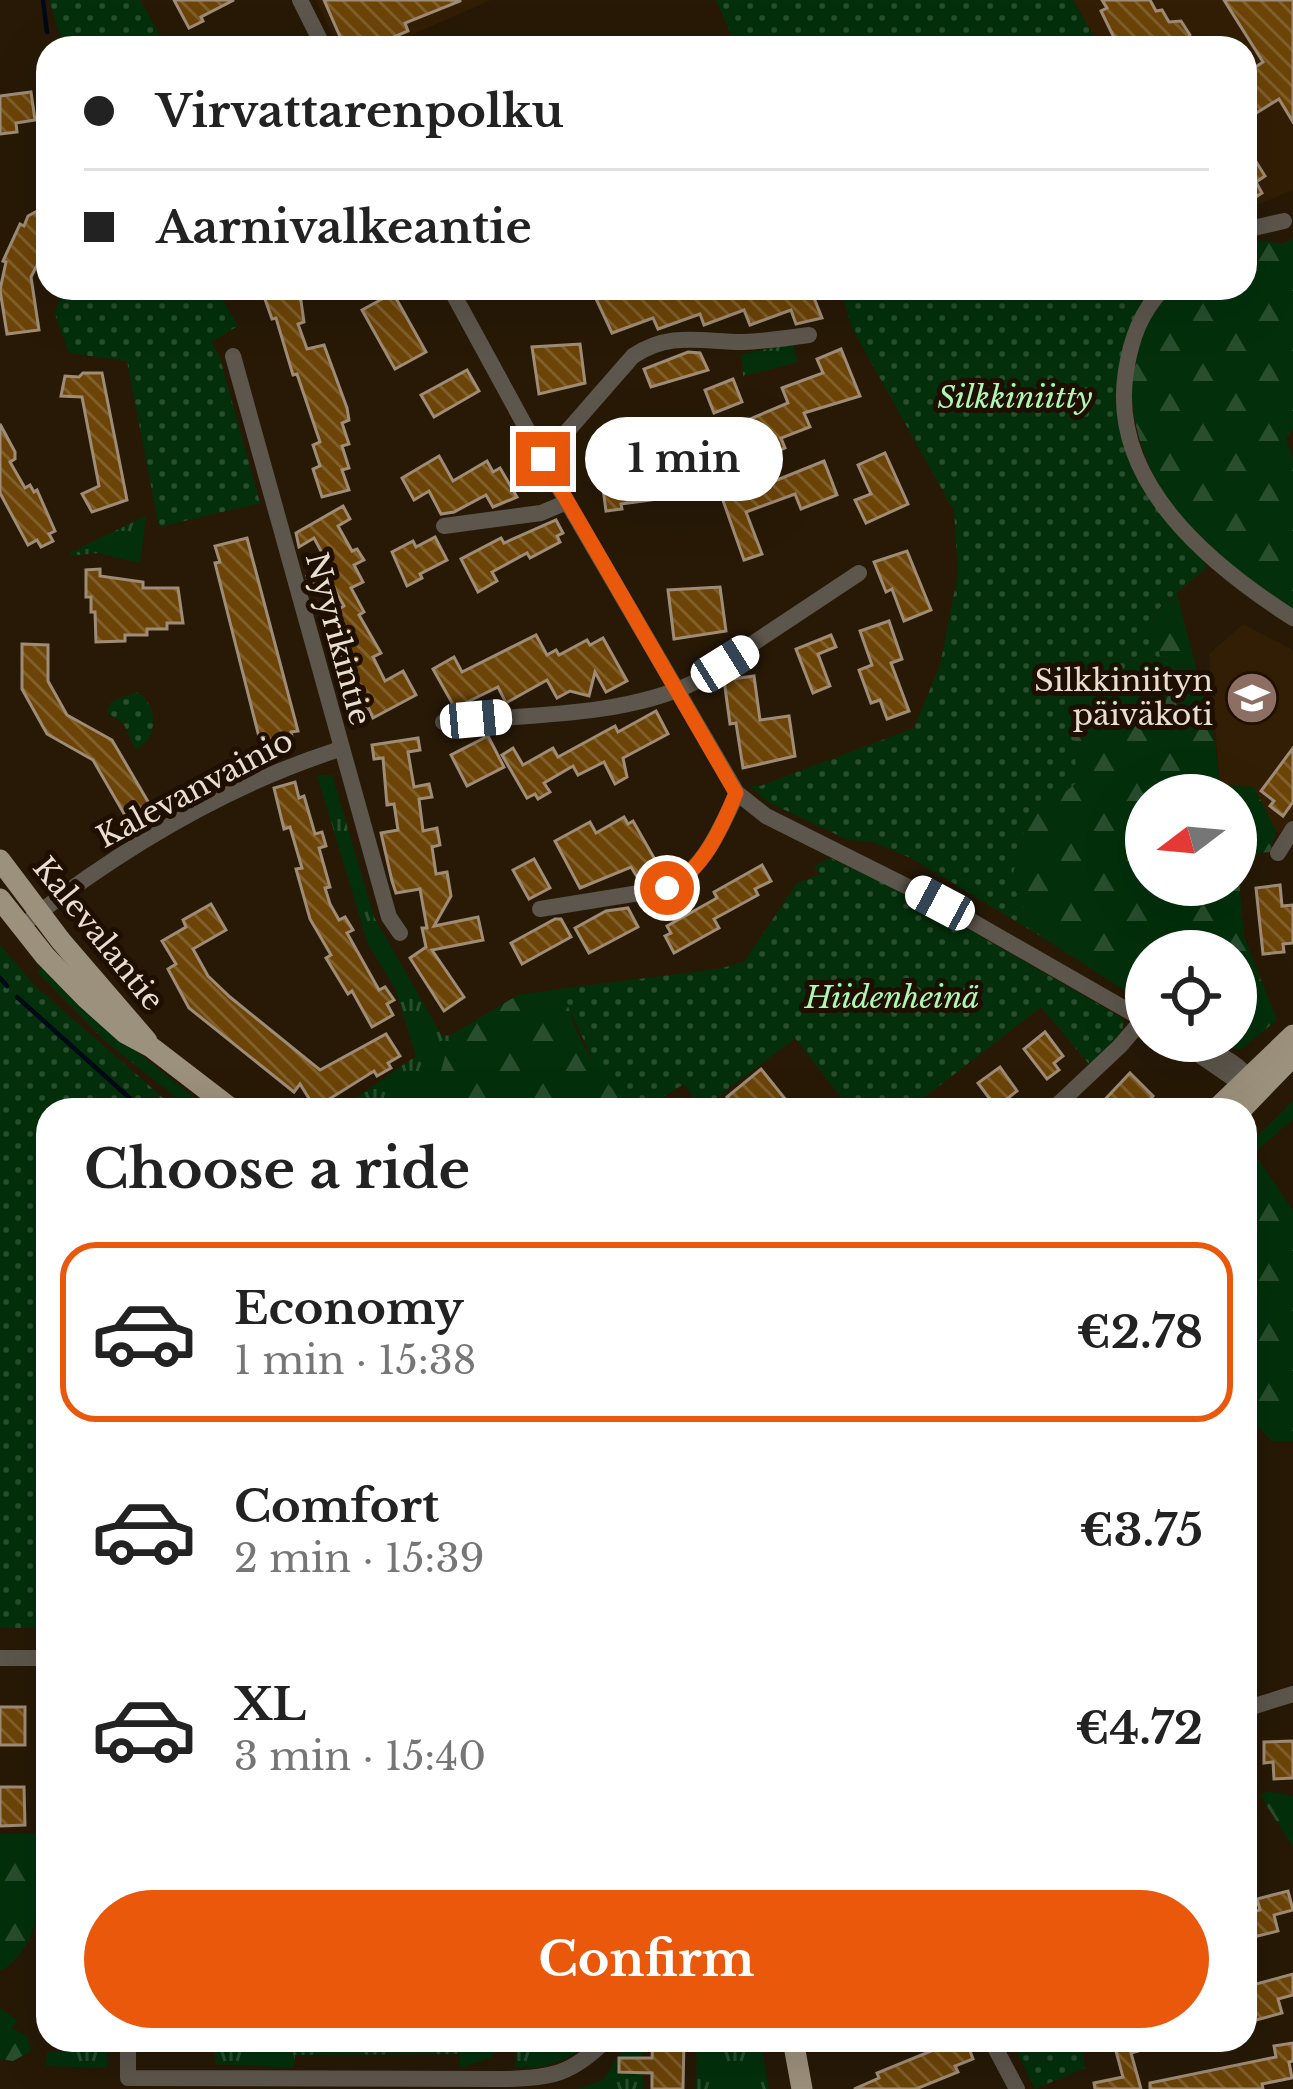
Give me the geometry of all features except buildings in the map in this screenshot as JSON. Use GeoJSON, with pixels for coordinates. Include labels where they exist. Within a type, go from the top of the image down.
{"type":"FeatureCollection","features":[{"type":"Feature","properties":{"kind":"main road","name":"Kalevalantie"},"geometry":{"type":"LineString","coordinates":[[0,860],[30,919]]}},
{"type":"Feature","properties":{"kind":"main road","name":"Kalevalantie"},"geometry":{"type":"LineString","coordinates":[[0,899],[30,919],[135,1023],[151,1047],[217,1098]]}},
{"type":"Feature","properties":{"kind":"main road"},"geometry":{"type":"LineString","coordinates":[[1245,1098],[1249,1085],[1293,1035]]}},
{"type":"Feature","properties":{"kind":"main road"},"geometry":{"type":"LineString","coordinates":[[1231,1098],[1293,1056]]}},
{"type":"Feature","properties":{"kind":"main road"},"geometry":{"type":"LineString","coordinates":[[795,2052],[802,2089]]}},
{"type":"Feature","properties":{"kind":"street"},"geometry":{"type":"LineString","coordinates":[[300,0],[318,36]]}},
{"type":"Feature","properties":{"kind":"street"},"geometry":{"type":"LineString","coordinates":[[1257,227],[1284,221]]}},
{"type":"Feature","properties":{"kind":"street"},"geometry":{"type":"LineString","coordinates":[[457,300],[736,793],[766,817],[940,903],[1125,1009]]}},
{"type":"Feature","properties":{"kind":"street"},"geometry":{"type":"LineString","coordinates":[[1155,300],[1138,323],[1124,384],[1130,440],[1145,476],[1191,541],[1236,581],[1293,618]]}},
{"type":"Feature","properties":{"kind":"street"},"geometry":{"type":"LineString","coordinates":[[543,459],[633,356],[649,346],[685,337],[745,342],[809,335]]}},
{"type":"Feature","properties":{"kind":"street","name":"Nyyrikintie"},"geometry":{"type":"LineString","coordinates":[[233,356],[340,749],[389,917],[400,933]]}},
{"type":"Feature","properties":{"kind":"street"},"geometry":{"type":"LineString","coordinates":[[444,526],[541,513],[567,502]]}},
{"type":"Feature","properties":{"kind":"street"},"geometry":{"type":"LineString","coordinates":[[443,722],[617,705],[676,690],[755,645],[859,573]]}},
{"type":"Feature","properties":{"kind":"street","name":"Kalevanvainio"},"geometry":{"type":"LineString","coordinates":[[30,919],[114,860],[247,786],[289,765],[340,749]]}},
{"type":"Feature","properties":{"kind":"street"},"geometry":{"type":"LineString","coordinates":[[540,909],[676,884],[720,832],[736,793]]}},
{"type":"Feature","properties":{"kind":"street"},"geometry":{"type":"LineString","coordinates":[[1278,854],[1293,829]]}},
{"type":"Feature","properties":{"kind":"street"},"geometry":{"type":"LineString","coordinates":[[1065,1098],[1125,1041]]}},
{"type":"Feature","properties":{"kind":"street"},"geometry":{"type":"LineString","coordinates":[[1229,1062],[1249,1085]]}},
{"type":"Feature","properties":{"kind":"street"},"geometry":{"type":"LineString","coordinates":[[0,1658],[36,1658]]}},
{"type":"Feature","properties":{"kind":"street"},"geometry":{"type":"LineString","coordinates":[[1257,1704],[1293,1694]]}},
{"type":"Feature","properties":{"kind":"street"},"geometry":{"type":"LineString","coordinates":[[128,2052],[128,2078],[548,2078],[593,2052]]}},
{"type":"Feature","properties":{"kind":"street"},"geometry":{"type":"LineString","coordinates":[[997,2052],[1017,2089]]}},
{"type":"Feature","properties":{"kind":"shaded area"},"geometry":{"type":"Polygon","coordinates":[[[316,0],[491,0],[409,36],[333,36],[316,0]]]}},
{"type":"Feature","properties":{"kind":"shaded area"},"geometry":{"type":"Polygon","coordinates":[[[1073,0],[1293,0],[1293,190],[1257,205],[1257,36],[1093,36],[1073,0]]]}},
{"type":"Feature","properties":{"kind":"shaded area","name":"Silkkiniityn päiväkoti"},"geometry":{"type":"Polygon","coordinates":[[[1243,624],[1293,650],[1293,819],[1281,834],[1257,822],[1257,774],[1219,774],[1209,654],[1243,624]]]}},
{"type":"Feature","properties":{"kind":"green space"},"geometry":{"type":"Polygon","coordinates":[[[49,0],[140,0],[160,36],[60,36],[49,0]]]}},
{"type":"Feature","properties":{"kind":"green space"},"geometry":{"type":"Polygon","coordinates":[[[716,0],[1073,0],[1093,36],[732,36],[716,0]]]}},
{"type":"Feature","properties":{"kind":"green space"},"geometry":{"type":"Polygon","coordinates":[[[1293,239],[1293,428],[1286,439],[1293,458],[1293,609],[1197,537],[1161,489],[1132,403],[1137,344],[1151,312],[1162,300],[1257,300],[1257,240],[1282,244],[1293,239]]]}},
{"type":"Feature","properties":{"kind":"green space"},"geometry":{"type":"Polygon","coordinates":[[[59,300],[223,300],[238,326],[211,342],[219,355],[260,503],[159,527],[127,361],[69,353],[55,314],[59,300]]]}},
{"type":"Feature","properties":{"kind":"green space","name":"Silkkiniitty"},"geometry":{"type":"Polygon","coordinates":[[[844,300],[1149,300],[1124,384],[1145,476],[1207,567],[1151,615],[1162,666],[1126,675],[1074,704],[1076,783],[1026,823],[1011,882],[1037,934],[913,859],[873,842],[848,840],[768,802],[750,786],[914,728],[940,665],[958,573],[954,511],[852,328],[844,300]]]}},
{"type":"Feature","properties":{"kind":"green space"},"geometry":{"type":"Polygon","coordinates":[[[793,344],[798,362],[743,376],[742,354],[793,344]]]}},
{"type":"Feature","properties":{"kind":"green space"},"geometry":{"type":"Polygon","coordinates":[[[146,516],[140,563],[98,553],[70,556],[71,552],[146,516]]]}},
{"type":"Feature","properties":{"kind":"green space"},"geometry":{"type":"Polygon","coordinates":[[[1177,594],[1219,774],[1125,774],[1125,906],[1241,906],[1243,930],[1125,930],[1125,991],[1037,934],[1011,882],[1026,823],[1076,783],[1074,704],[1126,675],[1162,666],[1151,615],[1177,594]]]}},
{"type":"Feature","properties":{"kind":"green space"},"geometry":{"type":"Polygon","coordinates":[[[137,692],[149,705],[153,721],[149,737],[136,749],[123,723],[106,712],[111,702],[137,692]]]}},
{"type":"Feature","properties":{"kind":"green space"},"geometry":{"type":"Polygon","coordinates":[[[317,775],[332,775],[374,917],[442,1036],[451,1035],[433,1098],[356,1098],[416,1056],[395,988],[368,944],[317,775]]]}},
{"type":"Feature","properties":{"kind":"green space"},"geometry":{"type":"Polygon","coordinates":[[[1257,793],[1276,831],[1270,852],[1257,853],[1257,793]]]}},
{"type":"Feature","properties":{"kind":"green space","name":"Hiidenheinä"},"geometry":{"type":"Polygon","coordinates":[[[830,858],[905,893],[1124,1019],[1120,1046],[1094,1070],[1041,1007],[923,1098],[842,1098],[795,1038],[716,1098],[694,1098],[684,1084],[661,1098],[622,1098],[601,1077],[567,1004],[566,988],[744,962],[797,883],[820,874],[814,866],[830,858]]]}},
{"type":"Feature","properties":{"kind":"green space"},"geometry":{"type":"Polygon","coordinates":[[[0,945],[34,985],[163,1098],[36,1098],[36,1628],[0,1628],[0,945]]]}},
{"type":"Feature","properties":{"kind":"green space"},"geometry":{"type":"Polygon","coordinates":[[[45,964],[117,1036],[195,1098],[177,1098],[104,1040],[37,972],[45,964]]]}},
{"type":"Feature","properties":{"kind":"green space"},"geometry":{"type":"Polygon","coordinates":[[[1257,970],[1277,1020],[1257,1036],[1257,970]]]}},
{"type":"Feature","properties":{"kind":"green space"},"geometry":{"type":"Polygon","coordinates":[[[566,988],[572,1019],[586,1050],[626,1098],[433,1098],[451,1035],[518,995],[566,988]]]}},
{"type":"Feature","properties":{"kind":"green space"},"geometry":{"type":"Polygon","coordinates":[[[1293,1101],[1293,1119],[1257,1150],[1257,1136],[1293,1101]]]}},
{"type":"Feature","properties":{"kind":"green space"},"geometry":{"type":"Polygon","coordinates":[[[1257,1157],[1293,1211],[1293,1441],[1271,1441],[1257,1424],[1257,1157]]]}},
{"type":"Feature","properties":{"kind":"green space"},"geometry":{"type":"Polygon","coordinates":[[[1268,1791],[1293,1796],[1293,1847],[1260,1795],[1268,1791]]]}},
{"type":"Feature","properties":{"kind":"green space"},"geometry":{"type":"Polygon","coordinates":[[[0,1834],[36,1834],[36,1917],[23,1950],[0,1971],[0,1834]]]}},
{"type":"Feature","properties":{"kind":"green space"},"geometry":{"type":"Polygon","coordinates":[[[0,2008],[17,2020],[12,2028],[27,2036],[31,2051],[13,2061],[0,2059],[0,2008]]]}},
{"type":"Feature","properties":{"kind":"green space"},"geometry":{"type":"Polygon","coordinates":[[[47,2052],[107,2052],[107,2068],[46,2066],[47,2052]]]}},
{"type":"Feature","properties":{"kind":"green space"},"geometry":{"type":"Polygon","coordinates":[[[215,2052],[493,2052],[492,2057],[460,2068],[460,2054],[295,2055],[294,2068],[215,2064],[215,2052]]]}},
{"type":"Feature","properties":{"kind":"green space"},"geometry":{"type":"Polygon","coordinates":[[[515,2052],[576,2052],[537,2067],[515,2068],[515,2052]]]}},
{"type":"Feature","properties":{"kind":"green space"},"geometry":{"type":"Polygon","coordinates":[[[621,2052],[642,2052],[643,2089],[578,2089],[603,2080],[621,2052]]]}},
{"type":"Feature","properties":{"kind":"green space"},"geometry":{"type":"Polygon","coordinates":[[[697,2052],[762,2052],[769,2089],[696,2089],[697,2052]]]}},
{"type":"Feature","properties":{"kind":"green space"},"geometry":{"type":"Polygon","coordinates":[[[1017,2052],[1083,2052],[1085,2068],[1035,2089],[1017,2052]]]}},
{"type":"Feature","properties":{"kind":"waterway"},"geometry":{"type":"LineString","coordinates":[[43,0],[47,32]]}},
{"type":"Feature","properties":{"kind":"waterway"},"geometry":{"type":"LineString","coordinates":[[0,978],[7,986]]}},
{"type":"Feature","properties":{"kind":"waterway"},"geometry":{"type":"LineString","coordinates":[[17,997],[130,1098]]}},
{"type":"Feature","properties":{"kind":"place","name":"Silkkiniityn päiväkoti"},"geometry":{"type":"Point","coordinates":[1252,698]}},
{"type":"Feature","properties":{"kind":"route"},"geometry":{"type":"LineString","coordinates":[[543,459],[736,793],[720,832],[685,877],[667,888]]}}]}
